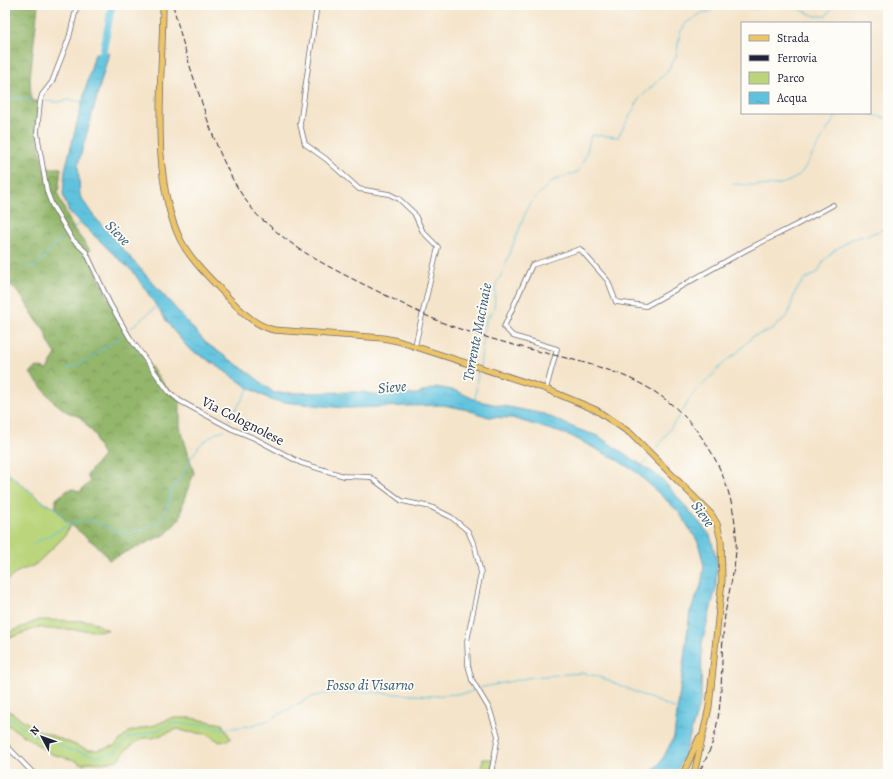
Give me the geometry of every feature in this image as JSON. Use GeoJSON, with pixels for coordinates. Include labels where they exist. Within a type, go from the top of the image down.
{"type":"FeatureCollection","features":[{"type":"Feature","properties":{"kind":"main road"},"geometry":{"type":"LineString","coordinates":[[163,5],[160,129],[162,168],[174,224],[189,254],[247,317],[265,328],[287,332],[383,338],[415,346],[582,403],[615,421],[649,450],[704,504],[717,524],[721,540],[722,580],[709,707],[694,774]]}},
{"type":"Feature","properties":{"kind":"main road"},"geometry":{"type":"LineString","coordinates":[[683,774],[697,742],[709,707]]}},
{"type":"Feature","properties":{"kind":"street","name":"Via Colognolese"},"geometry":{"type":"LineString","coordinates":[[77,5],[69,38],[52,82],[42,95],[40,102],[38,132],[39,145],[47,192],[52,205],[72,239],[86,252],[110,304],[130,338],[169,392],[180,401],[232,429],[254,438],[301,463],[344,476],[370,477],[402,501],[431,507],[451,517],[468,531],[475,547],[481,573],[467,641],[468,664],[472,680],[490,710],[498,736],[491,774]]}},
{"type":"Feature","properties":{"kind":"street"},"geometry":{"type":"LineString","coordinates":[[317,5],[300,124],[301,135],[305,144],[326,159],[359,189],[389,194],[409,206],[414,213],[422,232],[438,247],[415,346]]}},
{"type":"Feature","properties":{"kind":"street"},"geometry":{"type":"LineString","coordinates":[[546,390],[557,349],[512,336],[504,327],[532,265],[580,249],[608,281],[616,302],[646,306],[746,250],[833,205]]}},
{"type":"Feature","properties":{"kind":"street"},"geometry":{"type":"LineString","coordinates":[[5,744],[34,774]]}},
{"type":"Feature","properties":{"kind":"green space"},"geometry":{"type":"Polygon","coordinates":[[[5,5],[38,5],[30,78],[31,100],[40,102],[37,132],[43,168],[61,168],[58,195],[73,228],[90,250],[87,252],[94,267],[132,339],[161,380],[180,401],[180,426],[194,473],[184,499],[180,518],[166,534],[109,560],[102,550],[64,519],[56,508],[56,499],[68,490],[74,489],[79,492],[90,482],[87,475],[103,456],[96,441],[96,436],[80,417],[67,412],[53,401],[30,373],[37,367],[47,370],[56,354],[49,343],[44,329],[39,324],[22,297],[5,279],[5,5]]]}},
{"type":"Feature","properties":{"kind":"green space"},"geometry":{"type":"Polygon","coordinates":[[[5,471],[46,504],[56,508],[64,519],[71,524],[64,537],[35,565],[19,571],[5,582],[5,471]]]}},
{"type":"Feature","properties":{"kind":"green space"},"geometry":{"type":"Polygon","coordinates":[[[39,620],[91,621],[108,630],[45,629],[40,627],[12,637],[5,634],[39,620]]]}},
{"type":"Feature","properties":{"kind":"green space"},"geometry":{"type":"Polygon","coordinates":[[[9,711],[38,730],[88,750],[97,750],[114,746],[129,732],[155,725],[171,718],[191,718],[222,724],[231,739],[220,742],[207,734],[187,732],[178,729],[153,738],[143,738],[128,748],[118,760],[102,763],[89,762],[82,764],[74,760],[51,754],[8,725],[5,725],[5,712],[9,711]]]}},
{"type":"Feature","properties":{"kind":"green space"},"geometry":{"type":"Polygon","coordinates":[[[483,759],[494,759],[491,774],[481,774],[483,759]]]}},
{"type":"Feature","properties":{"kind":"water","name":"Sieve"},"geometry":{"type":"Polygon","coordinates":[[[95,53],[109,53],[78,165],[80,196],[92,214],[206,343],[252,375],[274,393],[363,392],[383,396],[417,394],[436,387],[457,391],[478,401],[544,414],[577,429],[598,436],[661,478],[710,535],[717,560],[716,588],[702,643],[701,699],[682,762],[674,774],[650,774],[661,762],[674,737],[690,612],[701,586],[704,566],[698,542],[679,512],[636,472],[617,460],[571,436],[512,418],[489,417],[464,409],[443,405],[345,408],[273,401],[249,388],[210,361],[189,349],[172,329],[134,273],[69,212],[63,195],[65,170],[95,53]]]}},
{"type":"Feature","properties":{"kind":"waterway","name":"Sieve"},"geometry":{"type":"LineString","coordinates":[[101,62],[112,5]]}},
{"type":"Feature","properties":{"kind":"waterway","name":"Torrente Macinaie"},"geometry":{"type":"LineString","coordinates":[[480,366],[486,320],[494,309],[496,283],[501,276],[529,204],[552,181],[578,172],[586,155],[591,135],[618,137],[640,98],[665,74],[676,57],[680,33],[686,23],[715,5]]}},
{"type":"Feature","properties":{"kind":"waterway","name":"Torrente Macinaie"},"geometry":{"type":"LineString","coordinates":[[706,13],[724,5]]}},
{"type":"Feature","properties":{"kind":"waterway"},"geometry":{"type":"LineString","coordinates":[[736,5],[754,9],[772,5]]}},
{"type":"Feature","properties":{"kind":"waterway"},"geometry":{"type":"LineString","coordinates":[[790,5],[815,16],[826,16],[834,5]]}},
{"type":"Feature","properties":{"kind":"waterway"},"geometry":{"type":"LineString","coordinates":[[5,96],[31,100]]}},
{"type":"Feature","properties":{"kind":"waterway"},"geometry":{"type":"LineString","coordinates":[[43,101],[58,102],[69,100],[83,102]]}},
{"type":"Feature","properties":{"kind":"waterway"},"geometry":{"type":"LineString","coordinates":[[733,184],[770,186],[787,182],[795,178],[802,172],[836,116],[841,114]]}},
{"type":"Feature","properties":{"kind":"waterway"},"geometry":{"type":"LineString","coordinates":[[870,114],[888,119]]}},
{"type":"Feature","properties":{"kind":"waterway"},"geometry":{"type":"LineString","coordinates":[[73,228],[80,223]]}},
{"type":"Feature","properties":{"kind":"waterway"},"geometry":{"type":"LineString","coordinates":[[682,412],[691,397],[753,336],[772,330],[788,315],[795,292],[804,280],[818,272],[824,260],[835,250],[852,239],[874,233],[888,227]]}},
{"type":"Feature","properties":{"kind":"waterway"},"geometry":{"type":"LineString","coordinates":[[28,268],[38,264],[63,236]]}},
{"type":"Feature","properties":{"kind":"waterway"},"geometry":{"type":"LineString","coordinates":[[131,328],[157,306]]}},
{"type":"Feature","properties":{"kind":"waterway"},"geometry":{"type":"LineString","coordinates":[[67,369],[84,362],[121,336]]}},
{"type":"Feature","properties":{"kind":"waterway","name":"Torrente Macinaie"},"geometry":{"type":"LineString","coordinates":[[475,401],[478,371]]}},
{"type":"Feature","properties":{"kind":"waterway"},"geometry":{"type":"LineString","coordinates":[[229,421],[249,388]]}},
{"type":"Feature","properties":{"kind":"waterway"},"geometry":{"type":"LineString","coordinates":[[656,449],[679,416]]}},
{"type":"Feature","properties":{"kind":"waterway"},"geometry":{"type":"LineString","coordinates":[[5,471],[46,504],[56,508],[64,519],[71,524],[83,520],[96,522],[121,533],[134,532],[156,524],[165,514],[171,491],[182,476],[190,459],[201,444],[216,433],[224,430]]}},
{"type":"Feature","properties":{"kind":"waterway"},"geometry":{"type":"LineString","coordinates":[[642,465],[650,457]]}},
{"type":"Feature","properties":{"kind":"waterway"},"geometry":{"type":"LineString","coordinates":[[33,544],[71,524]]}},
{"type":"Feature","properties":{"kind":"waterway","name":"Fosso di Visarno"},"geometry":{"type":"LineString","coordinates":[[479,688],[532,677],[581,673],[597,676],[678,710]]}},
{"type":"Feature","properties":{"kind":"waterway","name":"Fosso di Visarno"},"geometry":{"type":"LineString","coordinates":[[5,717],[8,716],[35,736],[55,742],[67,749],[98,756],[115,752],[128,738],[158,730],[171,723],[207,725],[223,729],[249,726],[269,720],[311,697],[328,693],[364,692],[432,696],[468,693],[474,690]]}},
{"type":"Feature","properties":{"kind":"railway"},"geometry":{"type":"LineString","coordinates":[[173,5],[202,104],[220,152],[235,183],[261,219],[309,255],[410,308],[460,329],[495,340],[599,367],[620,374],[639,383],[657,393],[674,406],[690,422],[705,442],[717,463],[730,498],[735,522],[736,554],[725,615],[718,716],[708,755],[698,773]]}}]}
